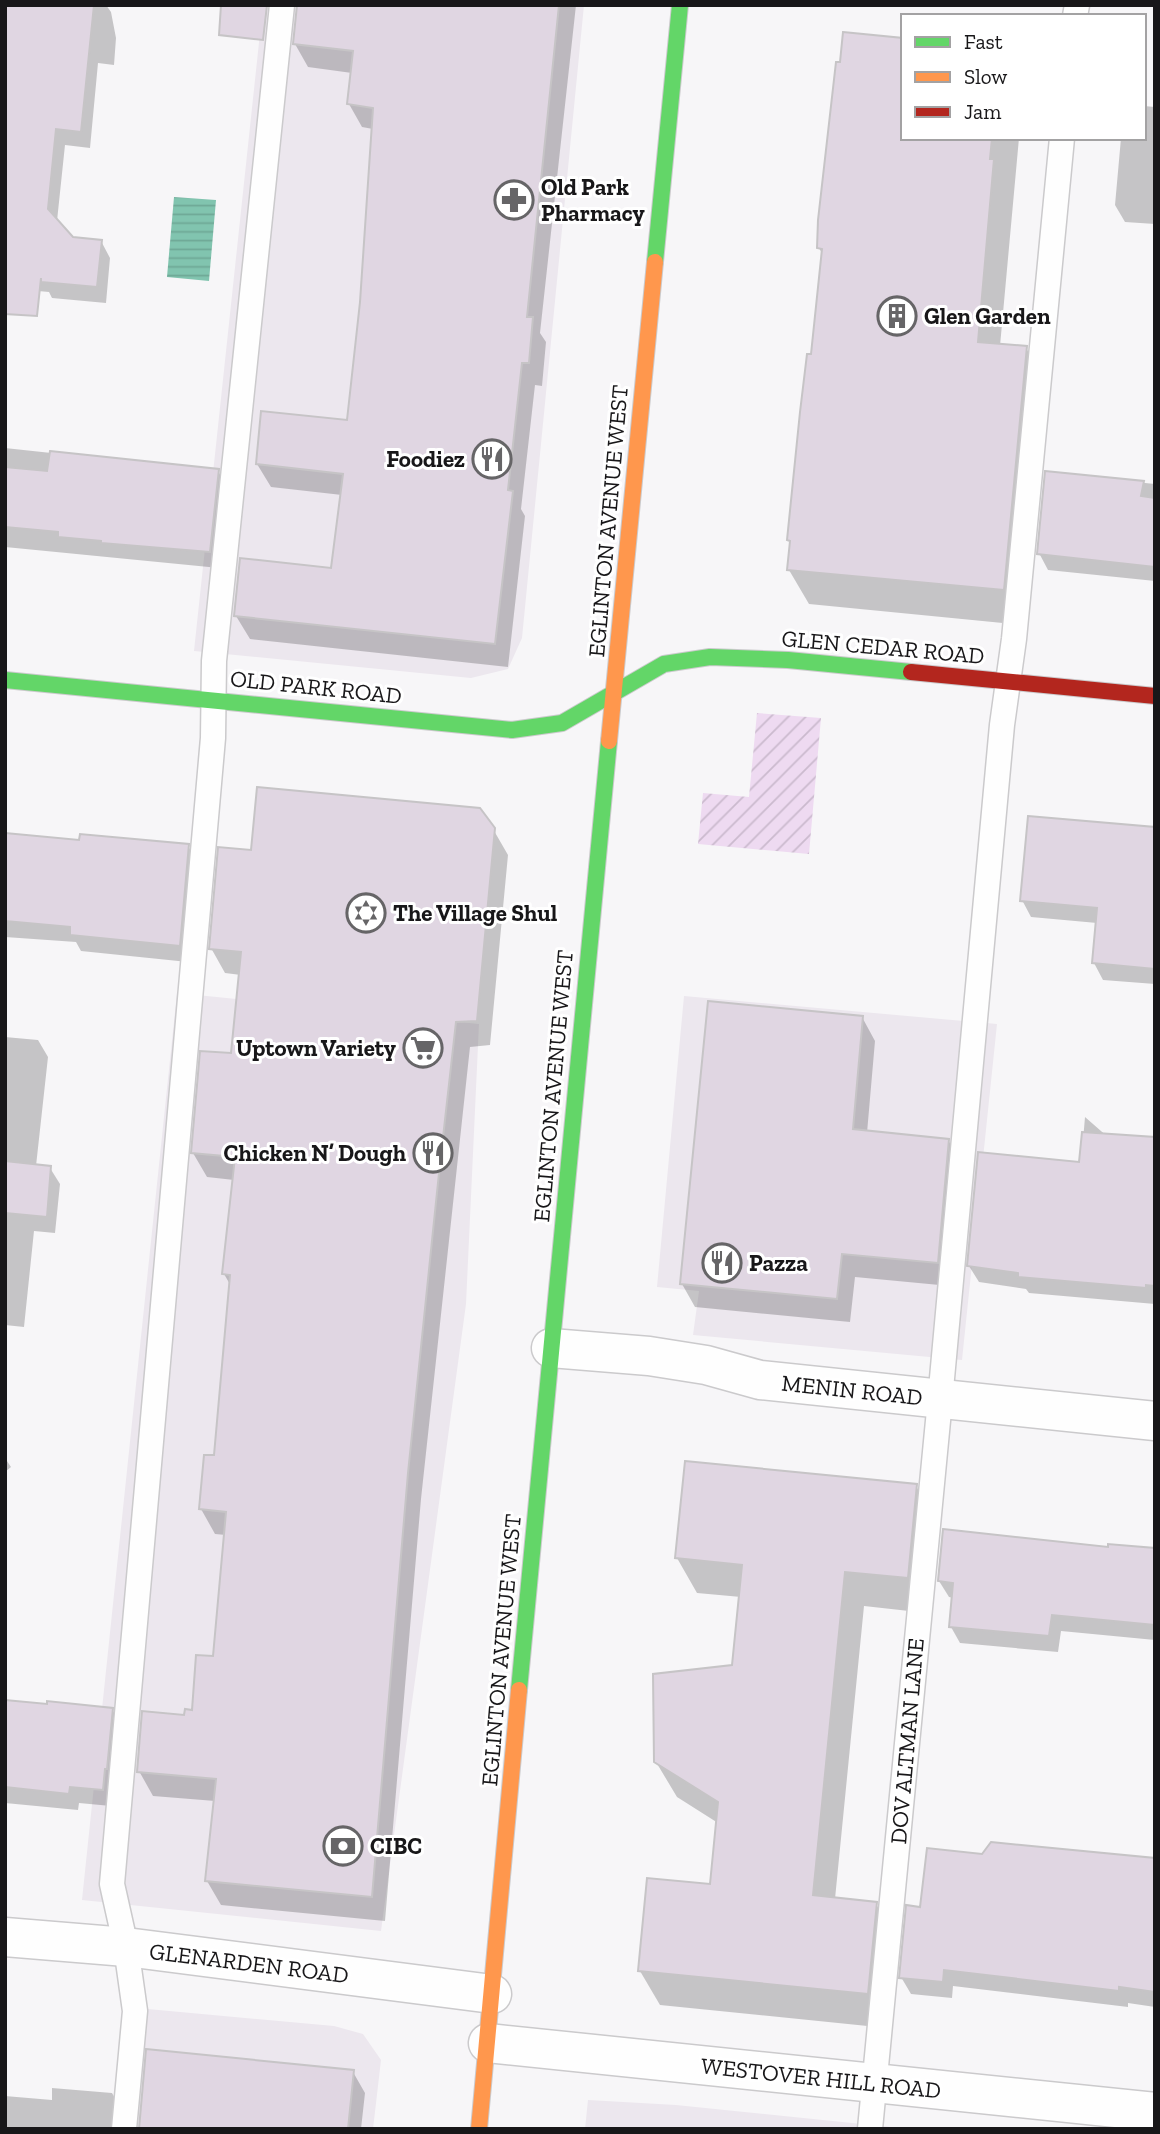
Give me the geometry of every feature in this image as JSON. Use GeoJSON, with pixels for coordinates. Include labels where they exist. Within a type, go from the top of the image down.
{"type":"FeatureCollection","features":[{"type":"Feature","properties":{"kind":"main road","name":"EGLINTON AVENUE WEST"},"geometry":{"type":"LineString","coordinates":[[479,2129],[680,5]]}},
{"type":"Feature","properties":{"kind":"main road","name":"GLEN CEDAR ROAD"},"geometry":{"type":"LineString","coordinates":[[615,693],[664,664],[710,657],[788,660],[1155,696]]}},
{"type":"Feature","properties":{"kind":"main road","name":"OLD PARK ROAD"},"geometry":{"type":"LineString","coordinates":[[5,680],[512,730],[562,723],[615,693]]}},
{"type":"Feature","properties":{"kind":"street","name":"MENIN ROAD"},"geometry":{"type":"LineString","coordinates":[[551,1348],[649,1356],[705,1365],[760,1380],[1155,1421]]}},
{"type":"Feature","properties":{"kind":"street","name":"GLENARDEN ROAD"},"geometry":{"type":"LineString","coordinates":[[5,1937],[126,1947],[492,1994]]}},
{"type":"Feature","properties":{"kind":"street","name":"WESTOVER HILL ROAD"},"geometry":{"type":"LineString","coordinates":[[488,2043],[1155,2112]]}},
{"type":"Feature","properties":{"kind":"lane"},"geometry":{"type":"LineString","coordinates":[[124,2129],[135,2011],[126,1947],[112,1884],[214,738],[214,661],[282,5]]}},
{"type":"Feature","properties":{"kind":"lane","name":"DOV ALTMAN LANE"},"geometry":{"type":"LineString","coordinates":[[870,2129],[1002,725],[1009,682],[1062,140]]}},
{"type":"Feature","properties":{"kind":"shaded area"},"geometry":{"type":"Polygon","coordinates":[[[263,5],[584,5],[522,638],[508,669],[471,678],[194,651],[263,5]]]}},
{"type":"Feature","properties":{"kind":"shaded area"},"geometry":{"type":"Polygon","coordinates":[[[174,197],[216,200],[209,281],[167,277],[174,197]]]}},
{"type":"Feature","properties":{"kind":"shaded area"},"geometry":{"type":"Polygon","coordinates":[[[757,713],[821,718],[809,854],[698,844],[703,793],[749,797],[757,713]]]}},
{"type":"Feature","properties":{"kind":"shaded area"},"geometry":{"type":"Polygon","coordinates":[[[177,993],[479,1024],[466,1304],[381,1931],[82,1900],[177,993]]]}},
{"type":"Feature","properties":{"kind":"shaded area"},"geometry":{"type":"Polygon","coordinates":[[[684,996],[997,1024],[962,1360],[693,1335],[699,1291],[657,1287],[684,996]]]}},
{"type":"Feature","properties":{"kind":"shaded area"},"geometry":{"type":"Polygon","coordinates":[[[126,2007],[334,2026],[363,2034],[381,2060],[373,2129],[114,2129],[126,2007]]]}},
{"type":"Feature","properties":{"kind":"shaded area"},"geometry":{"type":"Polygon","coordinates":[[[588,2100],[676,2105],[891,2129],[585,2129],[588,2100]]]}},
{"type":"Feature","properties":{"kind":"building"},"geometry":{"type":"Polygon","coordinates":[[[5,5],[94,5],[81,132],[56,129],[48,209],[73,237],[102,240],[97,287],[41,282],[41,278],[37,316],[5,314],[5,5]]]}},
{"type":"Feature","properties":{"kind":"building"},"geometry":{"type":"Polygon","coordinates":[[[221,5],[267,5],[263,40],[219,35],[221,5]]]}},
{"type":"Feature","properties":{"kind":"building"},"geometry":{"type":"Polygon","coordinates":[[[297,5],[559,5],[527,317],[533,317],[529,363],[522,363],[508,490],[513,491],[495,644],[234,616],[240,558],[331,568],[343,474],[256,464],[261,411],[347,420],[360,302],[373,108],[347,104],[353,51],[293,44],[297,5]]]}},
{"type":"Feature","properties":{"kind":"building","name":"Glen Garden"},"geometry":{"type":"Polygon","coordinates":[[[843,32],[901,38],[901,140],[992,140],[990,159],[994,159],[978,342],[1027,346],[1004,590],[787,570],[790,541],[787,540],[800,412],[807,354],[811,354],[822,249],[817,248],[818,220],[836,62],[840,62],[843,32]]]}},
{"type":"Feature","properties":{"kind":"building"},"geometry":{"type":"Polygon","coordinates":[[[50,451],[219,469],[210,552],[101,543],[58,537],[58,532],[5,527],[5,467],[47,471],[50,451]]]}},
{"type":"Feature","properties":{"kind":"building"},"geometry":{"type":"Polygon","coordinates":[[[1045,471],[1144,481],[1141,496],[1155,498],[1155,567],[1037,554],[1045,471]]]}},
{"type":"Feature","properties":{"kind":"building"},"geometry":{"type":"Polygon","coordinates":[[[257,787],[480,808],[495,828],[477,1021],[456,1022],[408,1473],[372,1897],[205,1881],[216,1779],[137,1772],[142,1711],[184,1715],[185,1709],[192,1710],[196,1655],[213,1656],[226,1512],[199,1509],[204,1455],[214,1455],[230,1275],[222,1274],[235,1157],[191,1153],[200,1051],[231,1053],[241,952],[209,949],[218,847],[251,850],[257,787]]]}},
{"type":"Feature","properties":{"kind":"building"},"geometry":{"type":"Polygon","coordinates":[[[1028,816],[1155,827],[1155,969],[1092,963],[1097,908],[1020,901],[1028,816]]]}},
{"type":"Feature","properties":{"kind":"building"},"geometry":{"type":"Polygon","coordinates":[[[5,833],[79,840],[80,834],[189,844],[180,946],[70,935],[70,927],[5,921],[5,833]]]}},
{"type":"Feature","properties":{"kind":"building"},"geometry":{"type":"Polygon","coordinates":[[[708,1001],[863,1016],[853,1129],[949,1139],[938,1263],[842,1254],[837,1299],[680,1284],[708,1001]]]}},
{"type":"Feature","properties":{"kind":"building"},"geometry":{"type":"Polygon","coordinates":[[[1082,1132],[1155,1137],[1155,1286],[1146,1285],[1146,1288],[1018,1277],[1018,1273],[967,1266],[978,1152],[1079,1162],[1082,1132]]]}},
{"type":"Feature","properties":{"kind":"building"},"geometry":{"type":"Polygon","coordinates":[[[5,1161],[51,1166],[47,1217],[5,1213],[5,1161]]]}},
{"type":"Feature","properties":{"kind":"building"},"geometry":{"type":"Polygon","coordinates":[[[685,1461],[917,1484],[908,1578],[845,1572],[813,1895],[877,1902],[868,1994],[638,1971],[647,1878],[710,1884],[718,1802],[654,1762],[653,1674],[732,1665],[742,1565],[675,1558],[685,1461]]]}},
{"type":"Feature","properties":{"kind":"building"},"geometry":{"type":"Polygon","coordinates":[[[943,1529],[1108,1547],[1108,1544],[1155,1548],[1155,1625],[1052,1615],[1049,1636],[949,1627],[953,1583],[938,1581],[943,1529]]]}},
{"type":"Feature","properties":{"kind":"building"},"geometry":{"type":"Polygon","coordinates":[[[5,1700],[47,1704],[47,1701],[113,1708],[103,1790],[70,1787],[69,1794],[5,1787],[5,1700]]]}},
{"type":"Feature","properties":{"kind":"building"},"geometry":{"type":"Polygon","coordinates":[[[991,1842],[1155,1858],[1155,1992],[1119,1987],[1119,1991],[944,1970],[943,1982],[899,1978],[906,1905],[920,1907],[927,1848],[982,1854],[991,1842]]]}},
{"type":"Feature","properties":{"kind":"building"},"geometry":{"type":"Polygon","coordinates":[[[146,2049],[354,2070],[348,2129],[139,2129],[146,2049]]]}},
{"type":"Feature","properties":{"kind":"traffic: fast"},"geometry":{"type":"LineString","coordinates":[[655,262],[680,5]]}},
{"type":"Feature","properties":{"kind":"traffic: fast"},"geometry":{"type":"LineString","coordinates":[[5,680],[512,730],[562,723],[664,664],[710,657],[788,660],[911,672]]}},
{"type":"Feature","properties":{"kind":"traffic: fast"},"geometry":{"type":"LineString","coordinates":[[519,1690],[609,741]]}},
{"type":"Feature","properties":{"kind":"traffic: slow"},"geometry":{"type":"LineString","coordinates":[[609,741],[655,262]]}},
{"type":"Feature","properties":{"kind":"traffic: slow"},"geometry":{"type":"LineString","coordinates":[[479,2129],[519,1690]]}},
{"type":"Feature","properties":{"kind":"traffic: jam"},"geometry":{"type":"LineString","coordinates":[[911,672],[1155,696]]}},
{"type":"Feature","properties":{"kind":"place","name":"Old Park Pharmacy"},"geometry":{"type":"Point","coordinates":[514,200]}},
{"type":"Feature","properties":{"kind":"place","name":"Glen Garden"},"geometry":{"type":"Point","coordinates":[897,316]}},
{"type":"Feature","properties":{"kind":"place","name":"Foodiez"},"geometry":{"type":"Point","coordinates":[492,459]}},
{"type":"Feature","properties":{"kind":"place","name":"The Village Shul"},"geometry":{"type":"Point","coordinates":[366,913]}},
{"type":"Feature","properties":{"kind":"place","name":"Uptown Variety"},"geometry":{"type":"Point","coordinates":[423,1048]}},
{"type":"Feature","properties":{"kind":"place","name":"Chicken N’ Dough"},"geometry":{"type":"Point","coordinates":[433,1153]}},
{"type":"Feature","properties":{"kind":"place","name":"Pazza"},"geometry":{"type":"Point","coordinates":[722,1263]}},
{"type":"Feature","properties":{"kind":"place","name":"CIBC"},"geometry":{"type":"Point","coordinates":[343,1846]}}]}
